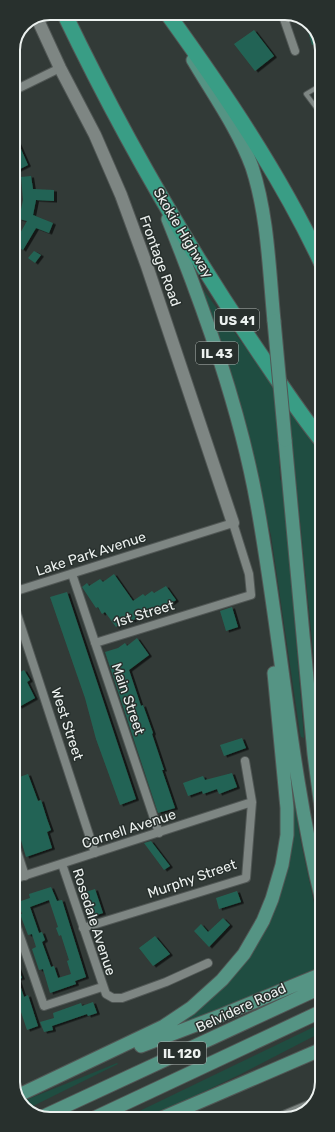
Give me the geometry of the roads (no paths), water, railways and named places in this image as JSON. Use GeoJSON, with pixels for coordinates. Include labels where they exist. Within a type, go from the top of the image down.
{"type":"FeatureCollection","features":[{"type":"Feature","properties":{"kind":"highway","name":"Skokie Highway"},"geometry":{"type":"LineString","coordinates":[[67,20],[90,67],[159,195],[221,296],[315,430]]}},
{"type":"Feature","properties":{"kind":"highway"},"geometry":{"type":"LineString","coordinates":[[171,20],[218,84],[315,239]]}},
{"type":"Feature","properties":{"kind":"highway"},"geometry":{"type":"LineString","coordinates":[[288,196],[315,250]]}},
{"type":"Feature","properties":{"kind":"main road"},"geometry":{"type":"LineString","coordinates":[[170,20],[236,132],[251,166],[261,199],[265,227],[315,762]]}},
{"type":"Feature","properties":{"kind":"main road","name":"IL 43"},"geometry":{"type":"LineString","coordinates":[[159,195],[191,276],[223,372],[250,466],[258,504],[298,778],[315,865]]}},
{"type":"Feature","properties":{"kind":"main road"},"geometry":{"type":"LineString","coordinates":[[23,1093],[164,1026],[191,1008],[222,980],[243,955],[263,921],[282,865],[287,835],[287,808],[272,651],[274,616]]}},
{"type":"Feature","properties":{"kind":"main road"},"geometry":{"type":"LineString","coordinates":[[57,1077],[222,1015],[315,977]]}},
{"type":"Feature","properties":{"kind":"main road","name":"Belvidere Road"},"geometry":{"type":"LineString","coordinates":[[53,1112],[315,990]]}},
{"type":"Feature","properties":{"kind":"main road","name":"IL 120"},"geometry":{"type":"LineString","coordinates":[[107,1112],[315,1014]]}},
{"type":"Feature","properties":{"kind":"main road"},"geometry":{"type":"LineString","coordinates":[[221,1092],[315,1043]]}},
{"type":"Feature","properties":{"kind":"main road"},"geometry":{"type":"LineString","coordinates":[[176,1112],[315,1053]]}},
{"type":"Feature","properties":{"kind":"street"},"geometry":{"type":"LineString","coordinates":[[284,20],[295,50]]}},
{"type":"Feature","properties":{"kind":"street","name":"Frontage Road"},"geometry":{"type":"LineString","coordinates":[[39,22],[60,68],[95,135],[126,209],[147,266],[233,522]]}},
{"type":"Feature","properties":{"kind":"street"},"geometry":{"type":"LineString","coordinates":[[20,88],[60,68]]}},
{"type":"Feature","properties":{"kind":"street","name":"Lake Park Avenue"},"geometry":{"type":"LineString","coordinates":[[20,590],[233,522]]}},
{"type":"Feature","properties":{"kind":"street","name":"1st Street"},"geometry":{"type":"LineString","coordinates":[[95,643],[251,595],[249,574],[233,522]]}},
{"type":"Feature","properties":{"kind":"street","name":"Main Street"},"geometry":{"type":"LineString","coordinates":[[72,574],[159,833]]}},
{"type":"Feature","properties":{"kind":"street","name":"West Street"},"geometry":{"type":"LineString","coordinates":[[20,623],[95,853]]}},
{"type":"Feature","properties":{"kind":"street","name":"Murphy Street"},"geometry":{"type":"LineString","coordinates":[[83,928],[246,878],[252,802],[244,761]]}},
{"type":"Feature","properties":{"kind":"street","name":"Cornell Avenue"},"geometry":{"type":"LineString","coordinates":[[20,877],[252,802]]}},
{"type":"Feature","properties":{"kind":"street"},"geometry":{"type":"LineString","coordinates":[[20,861],[25,876]]}},
{"type":"Feature","properties":{"kind":"street","name":"Rosedale Avenue"},"geometry":{"type":"LineString","coordinates":[[62,864],[102,987]]}},
{"type":"Feature","properties":{"kind":"street"},"geometry":{"type":"LineString","coordinates":[[20,936],[45,1006],[102,987],[106,994],[113,998],[122,998],[166,982],[208,963]]}},
{"type":"Feature","properties":{"kind":"lane"},"geometry":{"type":"LineString","coordinates":[[315,89],[306,94],[315,106]]}},
{"type":"Feature","properties":{"kind":"lane"},"geometry":{"type":"LineString","coordinates":[[285,1112],[306,1103]]}}]}
